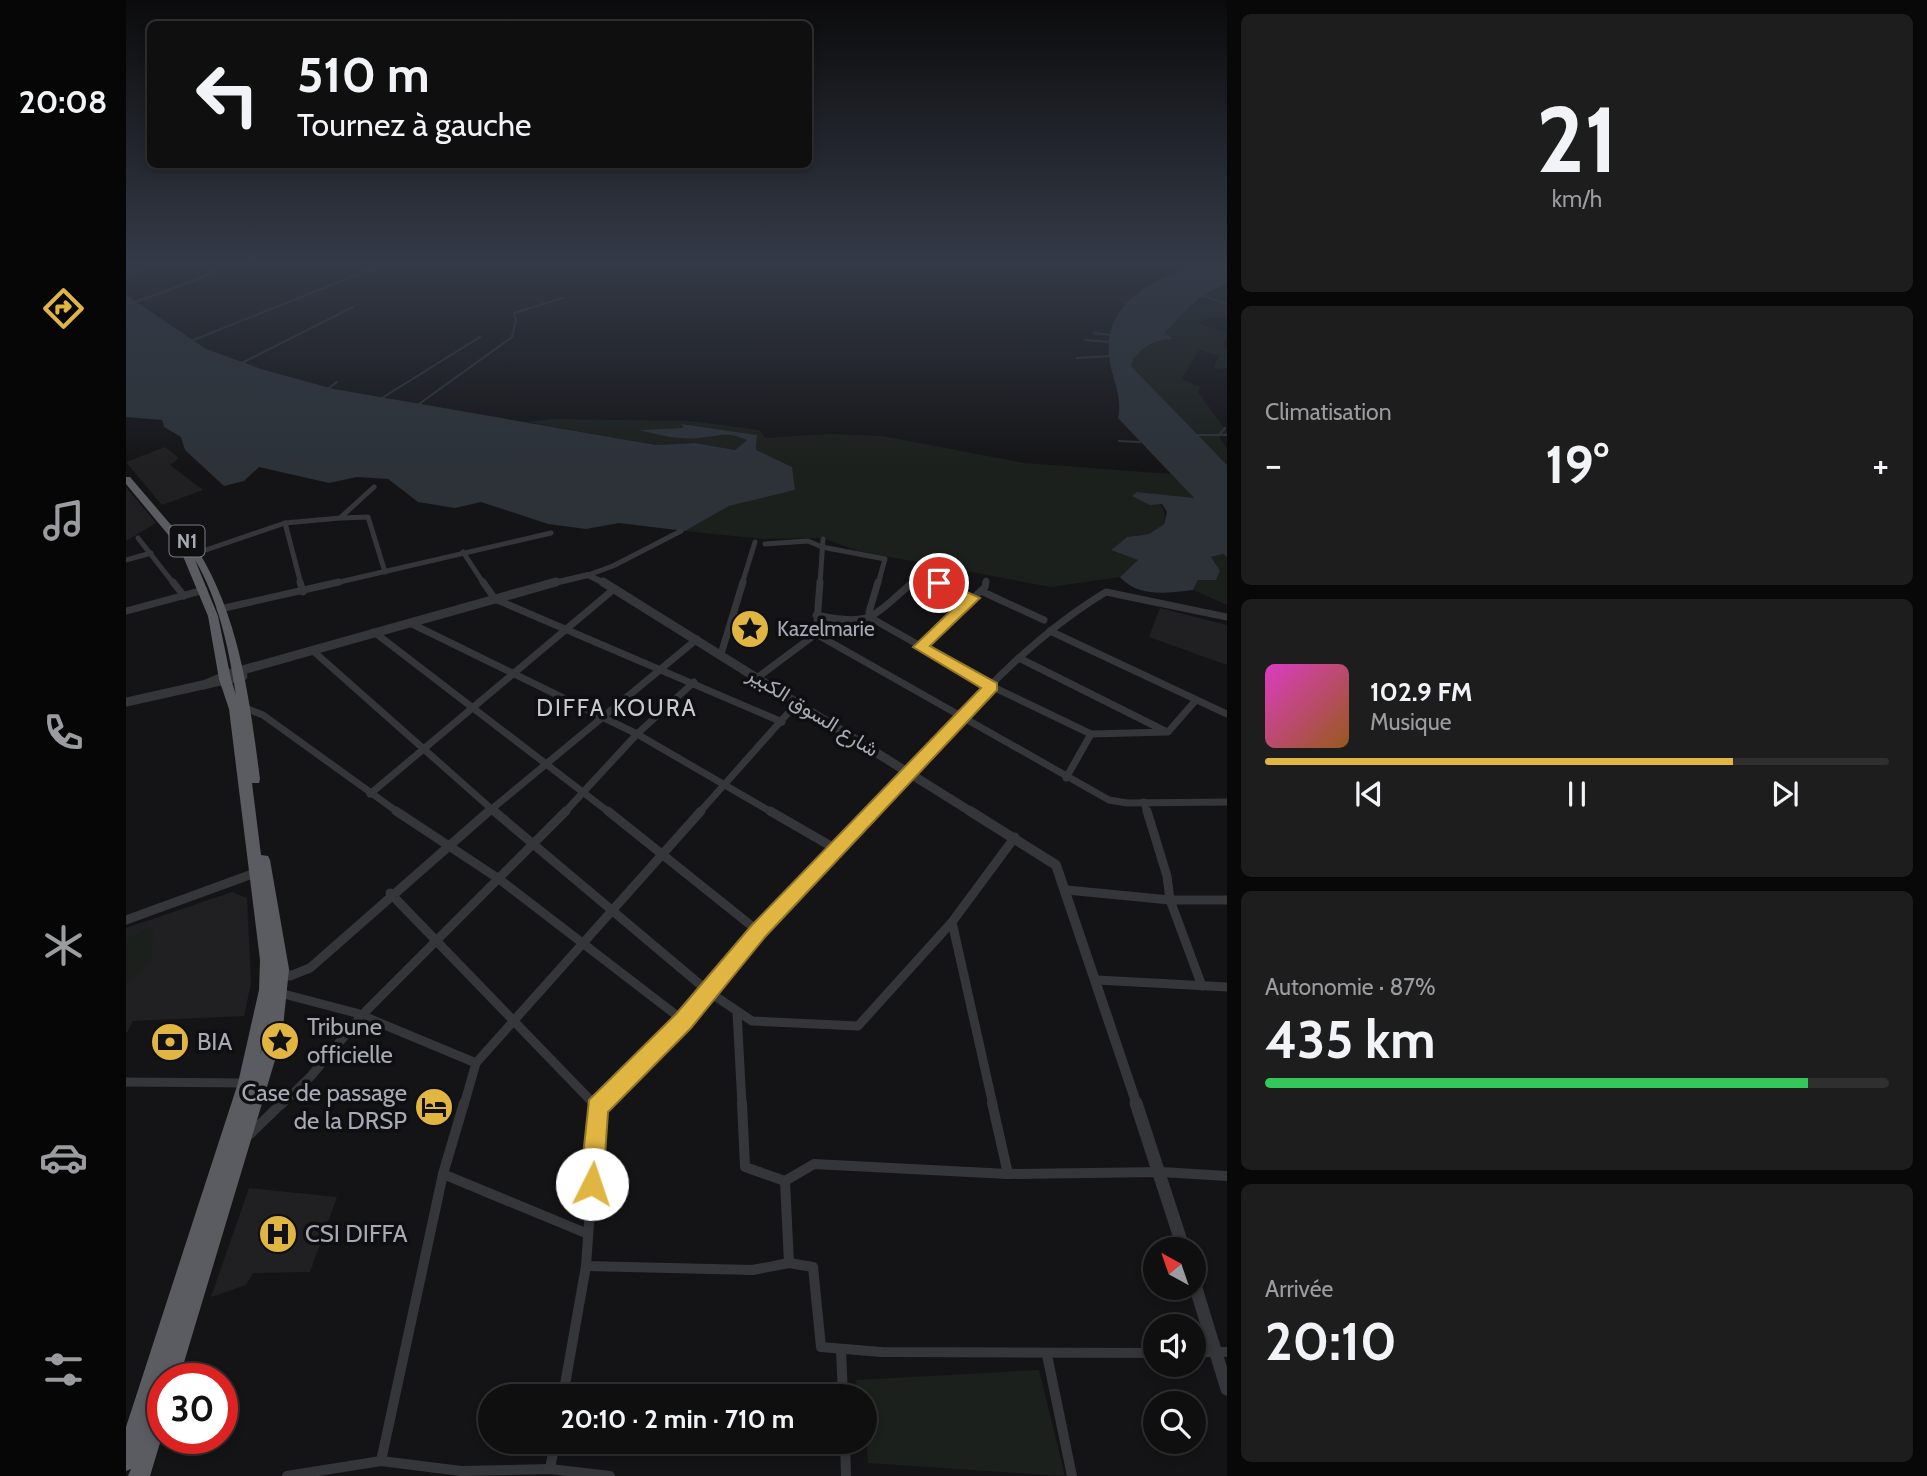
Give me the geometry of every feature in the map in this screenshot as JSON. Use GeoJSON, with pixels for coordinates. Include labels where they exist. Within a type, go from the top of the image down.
{"type":"FeatureCollection","features":[{"type":"Feature","properties":{"kind":"highway","name":"N1"},"geometry":{"type":"LineString","coordinates":[[126,478],[170,518],[197,553],[220,609],[233,677],[267,990],[246,1083],[126,1460]]}},
{"type":"Feature","properties":{"kind":"highway","name":"N1"},"geometry":{"type":"LineString","coordinates":[[126,478],[185,548],[204,590],[219,640],[245,708],[264,870],[281,969],[281,993],[274,1037],[174,1363]]}},
{"type":"Feature","properties":{"kind":"highway"},"geometry":{"type":"LineString","coordinates":[[139,1476],[147,1450]]}},
{"type":"Feature","properties":{"kind":"street"},"geometry":{"type":"LineString","coordinates":[[340,518],[374,487]]}},
{"type":"Feature","properties":{"kind":"street"},"geometry":{"type":"LineString","coordinates":[[197,553],[285,523],[368,517],[386,572]]}},
{"type":"Feature","properties":{"kind":"street"},"geometry":{"type":"LineString","coordinates":[[285,523],[303,592]]}},
{"type":"Feature","properties":{"kind":"street"},"geometry":{"type":"LineString","coordinates":[[126,702],[204,685],[374,632],[588,575],[613,566],[681,531]]}},
{"type":"Feature","properties":{"kind":"street"},"geometry":{"type":"LineString","coordinates":[[220,609],[551,533]]}},
{"type":"Feature","properties":{"kind":"street"},"geometry":{"type":"LineString","coordinates":[[138,538],[184,596]]}},
{"type":"Feature","properties":{"kind":"street"},"geometry":{"type":"LineString","coordinates":[[765,544],[808,541],[885,559],[869,612],[871,618],[991,687],[1091,734],[1168,732],[1196,700]]}},
{"type":"Feature","properties":{"kind":"street"},"geometry":{"type":"LineString","coordinates":[[721,654],[755,542]]}},
{"type":"Feature","properties":{"kind":"street"},"geometry":{"type":"LineString","coordinates":[[816,634],[822,543]]}},
{"type":"Feature","properties":{"kind":"street"},"geometry":{"type":"LineString","coordinates":[[463,552],[495,599],[694,682],[782,722]]}},
{"type":"Feature","properties":{"kind":"street"},"geometry":{"type":"LineString","coordinates":[[126,560],[151,553]]}},
{"type":"Feature","properties":{"kind":"street"},"geometry":{"type":"LineString","coordinates":[[816,615],[845,621],[871,618],[928,569]]}},
{"type":"Feature","properties":{"kind":"street","name":"شارع السوق الكبير"},"geometry":{"type":"LineString","coordinates":[[588,575],[697,639],[1056,865],[1067,890],[1180,1237]]}},
{"type":"Feature","properties":{"kind":"street"},"geometry":{"type":"LineString","coordinates":[[922,575],[973,598]]}},
{"type":"Feature","properties":{"kind":"street"},"geometry":{"type":"LineString","coordinates":[[921,647],[981,591],[986,580]]}},
{"type":"Feature","properties":{"kind":"street"},"geometry":{"type":"LineString","coordinates":[[370,794],[424,752],[614,589]]}},
{"type":"Feature","properties":{"kind":"street"},"geometry":{"type":"LineString","coordinates":[[126,611],[204,590]]}},
{"type":"Feature","properties":{"kind":"street"},"geometry":{"type":"LineString","coordinates":[[981,591],[1044,620]]}},
{"type":"Feature","properties":{"kind":"street"},"geometry":{"type":"LineString","coordinates":[[565,1384],[586,1266],[597,1107],[684,1021],[758,931],[991,687],[1019,658],[1076,610],[1106,593],[1227,617]]}},
{"type":"Feature","properties":{"kind":"street"},"geometry":{"type":"LineString","coordinates":[[409,622],[601,719],[637,734],[836,849]]}},
{"type":"Feature","properties":{"kind":"street"},"geometry":{"type":"LineString","coordinates":[[1050,631],[1227,714]]}},
{"type":"Feature","properties":{"kind":"street"},"geometry":{"type":"LineString","coordinates":[[374,632],[664,854],[758,931]]}},
{"type":"Feature","properties":{"kind":"street"},"geometry":{"type":"LineString","coordinates":[[758,677],[816,634]]}},
{"type":"Feature","properties":{"kind":"street"},"geometry":{"type":"LineString","coordinates":[[816,634],[1109,800],[1227,802]]}},
{"type":"Feature","properties":{"kind":"street"},"geometry":{"type":"LineString","coordinates":[[281,969],[290,976],[310,968],[446,845],[546,766],[697,639]]}},
{"type":"Feature","properties":{"kind":"street"},"geometry":{"type":"LineString","coordinates":[[312,650],[424,752],[614,909],[709,992],[752,1021],[858,1026],[952,922],[1015,837]]}},
{"type":"Feature","properties":{"kind":"street"},"geometry":{"type":"LineString","coordinates":[[1019,658],[1168,732]]}},
{"type":"Feature","properties":{"kind":"street"},"geometry":{"type":"LineString","coordinates":[[243,1140],[311,1076],[363,1014],[584,793],[637,734],[694,682]]}},
{"type":"Feature","properties":{"kind":"street"},"geometry":{"type":"LineString","coordinates":[[381,1461],[443,1174],[477,1063],[797,703]]}},
{"type":"Feature","properties":{"kind":"street"},"geometry":{"type":"LineString","coordinates":[[245,708],[263,715],[370,794],[499,879],[684,1021]]}},
{"type":"Feature","properties":{"kind":"street"},"geometry":{"type":"LineString","coordinates":[[1066,778],[1091,734]]}},
{"type":"Feature","properties":{"kind":"street"},"geometry":{"type":"LineString","coordinates":[[1144,802],[1167,876],[1170,900],[1202,986]]}},
{"type":"Feature","properties":{"kind":"street"},"geometry":{"type":"LineString","coordinates":[[126,920],[256,873]]}},
{"type":"Feature","properties":{"kind":"street"},"geometry":{"type":"LineString","coordinates":[[1067,890],[1170,900],[1227,900]]}},
{"type":"Feature","properties":{"kind":"street"},"geometry":{"type":"LineString","coordinates":[[390,893],[597,1107]]}},
{"type":"Feature","properties":{"kind":"street"},"geometry":{"type":"LineString","coordinates":[[952,922],[1008,1174]]}},
{"type":"Feature","properties":{"kind":"street"},"geometry":{"type":"LineString","coordinates":[[1097,980],[1227,987]]}},
{"type":"Feature","properties":{"kind":"street"},"geometry":{"type":"LineString","coordinates":[[281,993],[313,998],[363,1014],[477,1063]]}},
{"type":"Feature","properties":{"kind":"street"},"geometry":{"type":"LineString","coordinates":[[737,1012],[745,1167],[785,1181],[814,1164],[1008,1174],[1161,1172],[1227,1175]]}},
{"type":"Feature","properties":{"kind":"street"},"geometry":{"type":"LineString","coordinates":[[126,1082],[246,1083]]}},
{"type":"Feature","properties":{"kind":"street"},"geometry":{"type":"LineString","coordinates":[[443,1174],[588,1234]]}},
{"type":"Feature","properties":{"kind":"street"},"geometry":{"type":"LineString","coordinates":[[785,1181],[789,1263]]}},
{"type":"Feature","properties":{"kind":"street"},"geometry":{"type":"LineString","coordinates":[[586,1266],[753,1270],[789,1263],[813,1267],[821,1347],[841,1350],[1047,1355],[1143,1353]]}},
{"type":"Feature","properties":{"kind":"street"},"geometry":{"type":"LineString","coordinates":[[1201,1300],[1221,1352],[1227,1389]]}},
{"type":"Feature","properties":{"kind":"street"},"geometry":{"type":"LineString","coordinates":[[841,1350],[842,1384]]}},
{"type":"Feature","properties":{"kind":"street"},"geometry":{"type":"LineString","coordinates":[[1047,1355],[1072,1476]]}},
{"type":"Feature","properties":{"kind":"street"},"geometry":{"type":"LineString","coordinates":[[550,1469],[553,1454]]}},
{"type":"Feature","properties":{"kind":"street"},"geometry":{"type":"LineString","coordinates":[[845,1454],[846,1476]]}},
{"type":"Feature","properties":{"kind":"street"},"geometry":{"type":"LineString","coordinates":[[287,1476],[381,1461],[461,1474],[550,1469],[610,1476]]}},
{"type":"Feature","properties":{"kind":"shaded area"},"geometry":{"type":"Polygon","coordinates":[[[126,330],[178,330],[206,349],[264,370],[334,389],[656,445],[696,443],[735,450],[747,440],[728,435],[676,438],[639,430],[683,428],[682,424],[757,435],[756,450],[792,467],[795,490],[729,506],[685,531],[619,523],[586,529],[548,524],[481,502],[455,508],[418,502],[388,479],[357,477],[329,483],[259,467],[244,481],[224,486],[185,450],[181,437],[164,427],[162,420],[126,417],[126,330]]]}},
{"type":"Feature","properties":{"kind":"shaded area"},"geometry":{"type":"Polygon","coordinates":[[[1112,330],[1168,330],[1165,333],[1173,339],[1160,340],[1148,346],[1137,354],[1131,366],[1227,465],[1227,557],[1223,554],[1211,557],[1220,571],[1216,580],[1198,580],[1193,590],[1163,593],[1136,588],[1120,577],[1138,560],[1111,550],[1127,537],[1149,534],[1164,524],[1167,512],[1162,504],[1150,505],[1132,496],[1137,492],[1194,498],[1118,418],[1118,394],[1109,355],[1112,330]]]}},
{"type":"Feature","properties":{"kind":"shaded area"},"geometry":{"type":"Polygon","coordinates":[[[1167,330],[1218,330],[1227,333],[1223,347],[1227,349],[1227,368],[1213,369],[1219,356],[1199,350],[1182,379],[1200,387],[1198,392],[1227,432],[1227,435],[1219,437],[1227,449],[1227,465],[1131,366],[1137,355],[1147,346],[1171,338],[1164,333],[1167,330]]]}},
{"type":"Feature","properties":{"kind":"shaded area"},"geometry":{"type":"Polygon","coordinates":[[[552,419],[691,421],[759,430],[766,438],[828,434],[882,436],[1024,463],[1171,474],[1195,499],[1137,492],[1162,506],[1165,517],[1164,524],[1149,534],[1127,537],[1112,549],[1138,560],[1120,577],[1051,587],[858,551],[823,538],[763,539],[685,531],[729,506],[795,490],[756,450],[757,435],[683,424],[684,428],[643,430],[699,438],[729,432],[748,439],[735,450],[696,443],[656,445],[527,422],[552,419]]]}},
{"type":"Feature","properties":{"kind":"shaded area"},"geometry":{"type":"Polygon","coordinates":[[[165,447],[179,458],[170,465],[203,490],[162,505],[126,462],[165,447]]]}},
{"type":"Feature","properties":{"kind":"shaded area"},"geometry":{"type":"Polygon","coordinates":[[[126,487],[156,523],[126,541],[126,487]]]}},
{"type":"Feature","properties":{"kind":"shaded area"},"geometry":{"type":"Polygon","coordinates":[[[1223,554],[1227,557],[1227,605],[1193,590],[1211,557],[1223,554]]]}},
{"type":"Feature","properties":{"kind":"shaded area"},"geometry":{"type":"Polygon","coordinates":[[[1160,608],[1227,625],[1227,665],[1149,637],[1160,608]]]}},
{"type":"Feature","properties":{"kind":"shaded area"},"geometry":{"type":"Polygon","coordinates":[[[232,892],[247,898],[251,983],[244,1016],[133,1021],[126,1034],[126,928],[232,892]]]}},
{"type":"Feature","properties":{"kind":"shaded area"},"geometry":{"type":"Polygon","coordinates":[[[153,926],[152,961],[126,984],[126,940],[153,926]]]}},
{"type":"Feature","properties":{"kind":"shaded area","name":"CSI DIFFA"},"geometry":{"type":"Polygon","coordinates":[[[249,1188],[337,1197],[310,1272],[253,1273],[246,1285],[211,1297],[249,1188]]]}},
{"type":"Feature","properties":{"kind":"shaded area"},"geometry":{"type":"Polygon","coordinates":[[[1039,1370],[1065,1476],[868,1463],[867,1454],[877,1454],[877,1384],[856,1384],[856,1380],[1039,1370]]]}},
{"type":"Feature","properties":{"kind":"waterway"},"geometry":{"type":"LineString","coordinates":[[191,341],[219,330]]}},
{"type":"Feature","properties":{"kind":"waterway"},"geometry":{"type":"LineString","coordinates":[[242,363],[308,330]]}},
{"type":"Feature","properties":{"kind":"waterway"},"geometry":{"type":"LineString","coordinates":[[419,404],[512,337],[514,330]]}},
{"type":"Feature","properties":{"kind":"waterway"},"geometry":{"type":"LineString","coordinates":[[1094,333],[1111,335]]}},
{"type":"Feature","properties":{"kind":"waterway"},"geometry":{"type":"LineString","coordinates":[[382,398],[480,337]]}},
{"type":"Feature","properties":{"kind":"waterway"},"geometry":{"type":"LineString","coordinates":[[1085,340],[1109,342]]}},
{"type":"Feature","properties":{"kind":"waterway"},"geometry":{"type":"LineString","coordinates":[[1077,358],[1112,356]]}},
{"type":"Feature","properties":{"kind":"waterway"},"geometry":{"type":"LineString","coordinates":[[329,388],[337,382]]}},
{"type":"Feature","properties":{"kind":"waterway"},"geometry":{"type":"LineString","coordinates":[[1219,435],[1225,428]]}},
{"type":"Feature","properties":{"kind":"waterway"},"geometry":{"type":"LineString","coordinates":[[1196,435],[1219,435]]}},
{"type":"Feature","properties":{"kind":"waterway"},"geometry":{"type":"LineString","coordinates":[[1219,435],[1227,435]]}},
{"type":"Feature","properties":{"kind":"waterway"},"geometry":{"type":"LineString","coordinates":[[1119,441],[1140,442]]}},
{"type":"Feature","properties":{"kind":"place","name":"Kazelmarie"},"geometry":{"type":"Point","coordinates":[750,629]}},
{"type":"Feature","properties":{"kind":"place","name":"Tribune officielle"},"geometry":{"type":"Point","coordinates":[280,1041]}},
{"type":"Feature","properties":{"kind":"place","name":"BIA"},"geometry":{"type":"Point","coordinates":[170,1042]}},
{"type":"Feature","properties":{"kind":"place","name":"Case de passage de la DRSP"},"geometry":{"type":"Point","coordinates":[434,1107]}},
{"type":"Feature","properties":{"kind":"place","name":"CSI DIFFA"},"geometry":{"type":"Point","coordinates":[278,1234]}},
{"type":"Feature","properties":{"kind":"district","name":"DIFFA KOURA"},"geometry":{"type":"Point","coordinates":[617,708]}},
{"type":"Feature","properties":{"kind":"route"},"geometry":{"type":"LineString","coordinates":[[592,1184],[597,1107],[684,1021],[758,931],[991,687],[921,647],[973,598],[939,583]]}}]}
